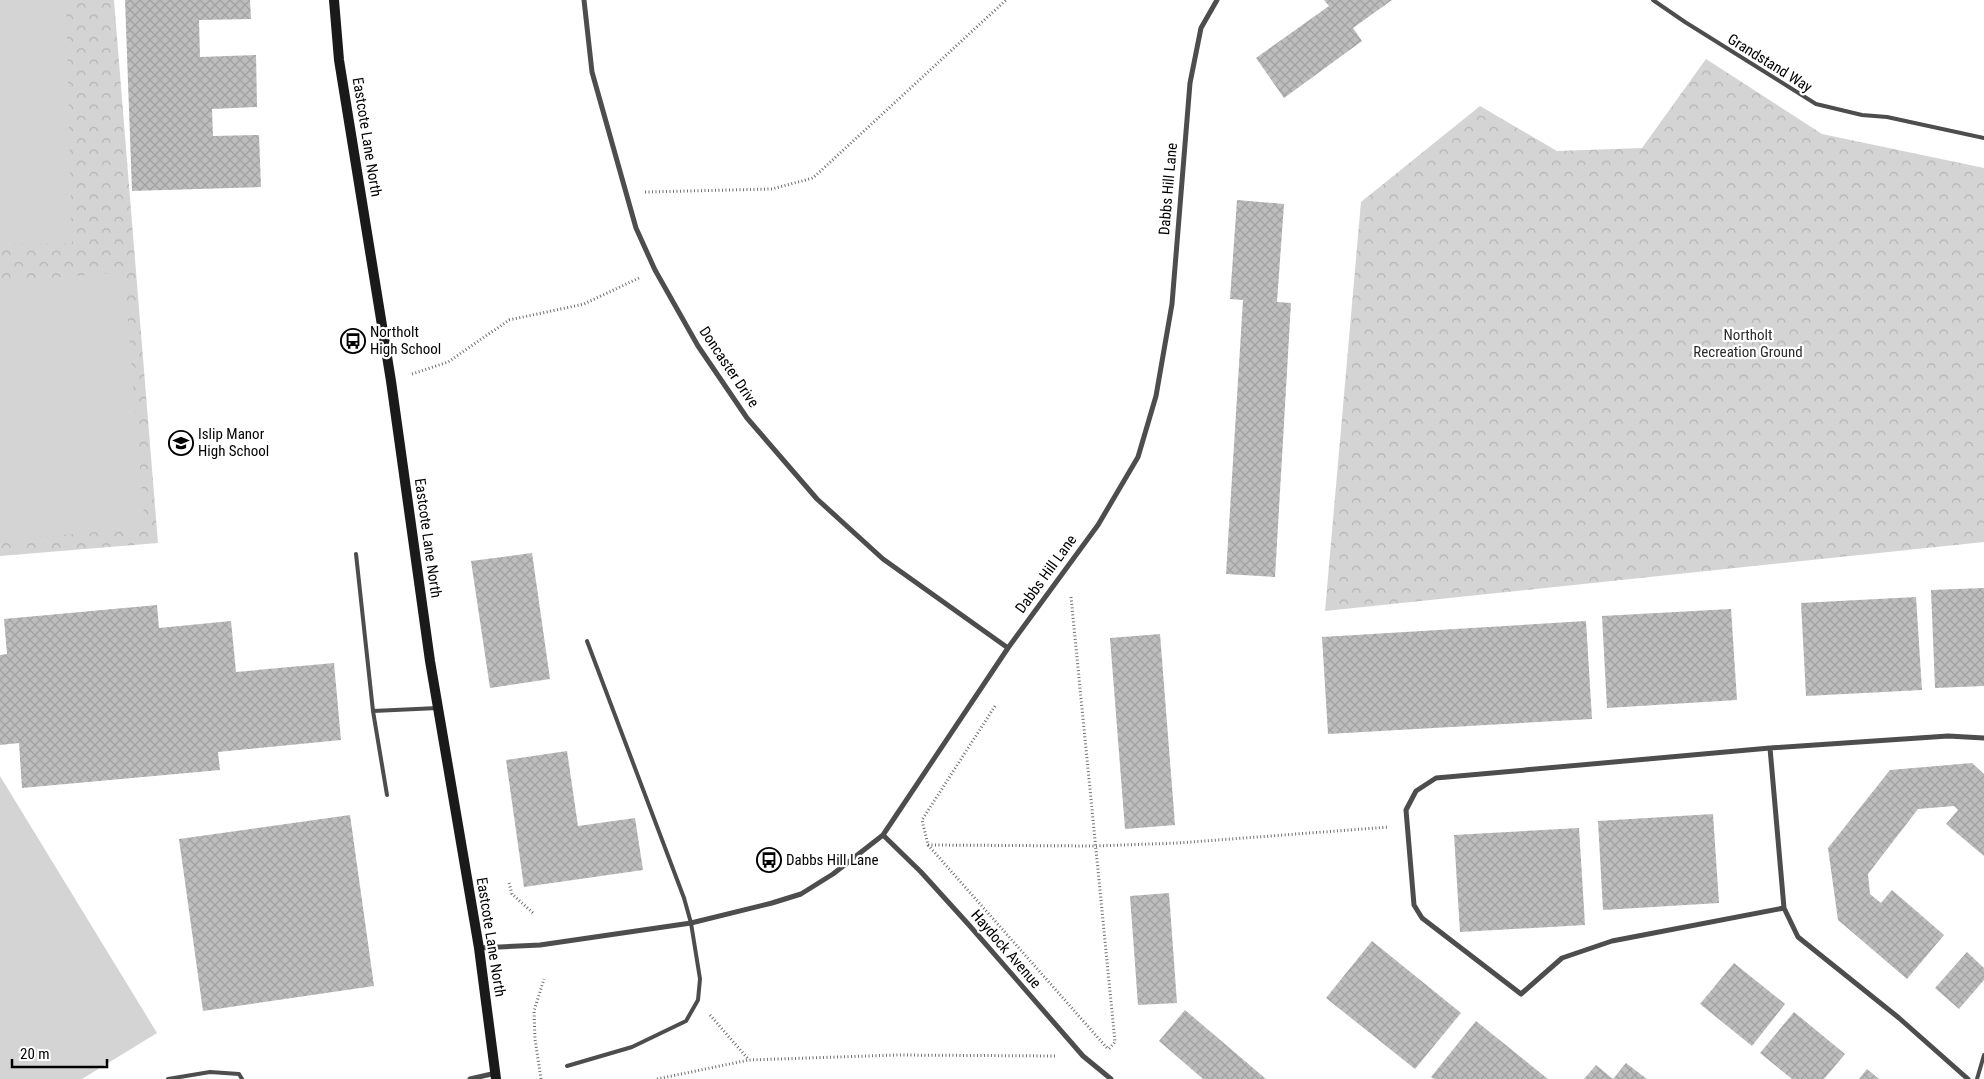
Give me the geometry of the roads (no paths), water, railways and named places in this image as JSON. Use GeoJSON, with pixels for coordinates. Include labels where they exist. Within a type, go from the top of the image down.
{"type":"FeatureCollection","features":[{"type":"Feature","properties":{"kind":"street","name":"Eastcote Lane North"},"geometry":{"type":"LineString","coordinates":[[334,0],[339,60],[391,380],[438,708],[479,948],[496,1076]]}},
{"type":"Feature","properties":{"kind":"street","name":"Doncaster Drive"},"geometry":{"type":"LineString","coordinates":[[584,0],[592,72],[636,228],[655,270],[698,346],[747,418],[817,499],[883,559],[1008,648]]}},
{"type":"Feature","properties":{"kind":"street","name":"Dabbs Hill Lane"},"geometry":{"type":"LineString","coordinates":[[479,948],[540,945],[691,923],[772,903],[801,894],[833,874],[883,834],[1008,648],[1098,525],[1138,457],[1156,396],[1172,304],[1190,83],[1201,28],[1217,0]]}},
{"type":"Feature","properties":{"kind":"street"},"geometry":{"type":"LineString","coordinates":[[1784,908],[1612,941],[1562,958],[1521,994],[1422,918],[1414,905],[1406,810],[1416,791],[1436,778],[1770,748],[1948,736],[1984,738]]}},
{"type":"Feature","properties":{"kind":"street"},"geometry":{"type":"LineString","coordinates":[[1770,748],[1784,908],[1798,937],[1899,1018],[1968,1079]]}},
{"type":"Feature","properties":{"kind":"street","name":"Haydock Avenue"},"geometry":{"type":"LineString","coordinates":[[883,834],[969,924],[1083,1056],[1111,1079]]}},
{"type":"Feature","properties":{"kind":"street"},"geometry":{"type":"LineString","coordinates":[[470,1079],[496,1076]]}},
{"type":"Feature","properties":{"kind":"lane","name":"Grandstand Way"},"geometry":{"type":"LineString","coordinates":[[1653,0],[1816,104],[1984,138]]}},
{"type":"Feature","properties":{"kind":"lane"},"geometry":{"type":"LineString","coordinates":[[356,554],[373,711],[387,796]]}},
{"type":"Feature","properties":{"kind":"lane"},"geometry":{"type":"LineString","coordinates":[[566,1066],[632,1047],[686,1021],[698,1000],[700,980],[691,923],[684,898],[586,641]]}},
{"type":"Feature","properties":{"kind":"lane"},"geometry":{"type":"LineString","coordinates":[[373,711],[438,708]]}},
{"type":"Feature","properties":{"kind":"lane"},"geometry":{"type":"LineString","coordinates":[[1977,1079],[1984,1055]]}},
{"type":"Feature","properties":{"kind":"lane"},"geometry":{"type":"LineString","coordinates":[[168,1079],[210,1072],[239,1074],[242,1079]]}},
{"type":"Feature","properties":{"kind":"place","name":"Northolt High School"},"geometry":{"type":"Point","coordinates":[353,341]}},
{"type":"Feature","properties":{"kind":"place","name":"Islip Manor High School"},"geometry":{"type":"Point","coordinates":[181,443]}},
{"type":"Feature","properties":{"kind":"place","name":"Dabbs Hill Lane"},"geometry":{"type":"Point","coordinates":[769,860]}},
{"type":"Feature","properties":{"kind":"park label","name":"Northolt Recreation Ground"},"geometry":{"type":"Point","coordinates":[1748,344]}}]}
